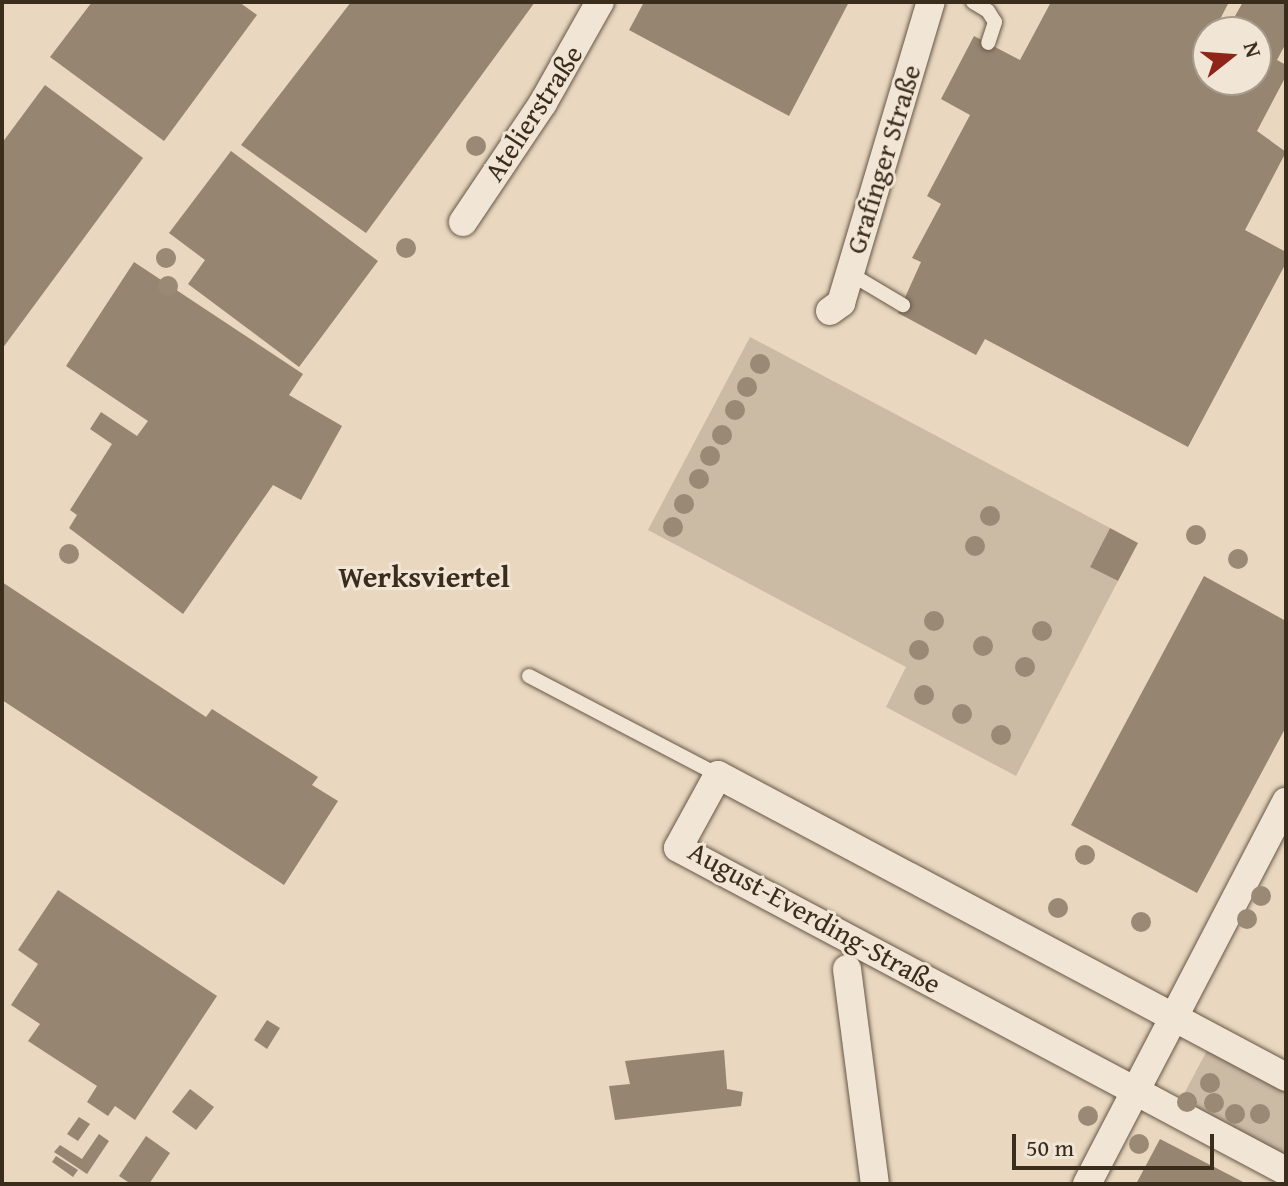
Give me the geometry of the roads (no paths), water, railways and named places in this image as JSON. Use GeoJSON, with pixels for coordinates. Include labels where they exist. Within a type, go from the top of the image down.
{"type":"FeatureCollection","features":[{"type":"Feature","properties":{"kind":"street","name":"Atelierstraße"},"geometry":{"type":"LineString","coordinates":[[463,222],[543,103],[600,2]]}},
{"type":"Feature","properties":{"kind":"street","name":"Grafinger Straße"},"geometry":{"type":"LineString","coordinates":[[830,311],[841,303],[931,2]]}},
{"type":"Feature","properties":{"kind":"street"},"geometry":{"type":"LineString","coordinates":[[718,775],[1286,1077]]}},
{"type":"Feature","properties":{"kind":"street","name":"August-Everding-Straße"},"geometry":{"type":"LineString","coordinates":[[718,775],[678,848],[1286,1171]]}},
{"type":"Feature","properties":{"kind":"street"},"geometry":{"type":"LineString","coordinates":[[1087,1184],[1286,802]]}},
{"type":"Feature","properties":{"kind":"street"},"geometry":{"type":"LineString","coordinates":[[847,969],[875,1184]]}},
{"type":"Feature","properties":{"kind":"lane"},"geometry":{"type":"LineString","coordinates":[[973,2],[988,11],[995,22],[988,43]]}},
{"type":"Feature","properties":{"kind":"lane"},"geometry":{"type":"LineString","coordinates":[[849,273],[903,305]]}},
{"type":"Feature","properties":{"kind":"lane"},"geometry":{"type":"LineString","coordinates":[[529,676],[718,775]]}},
{"type":"Feature","properties":{"kind":"district","name":"Werksviertel"},"geometry":{"type":"Point","coordinates":[424,576]}}]}
